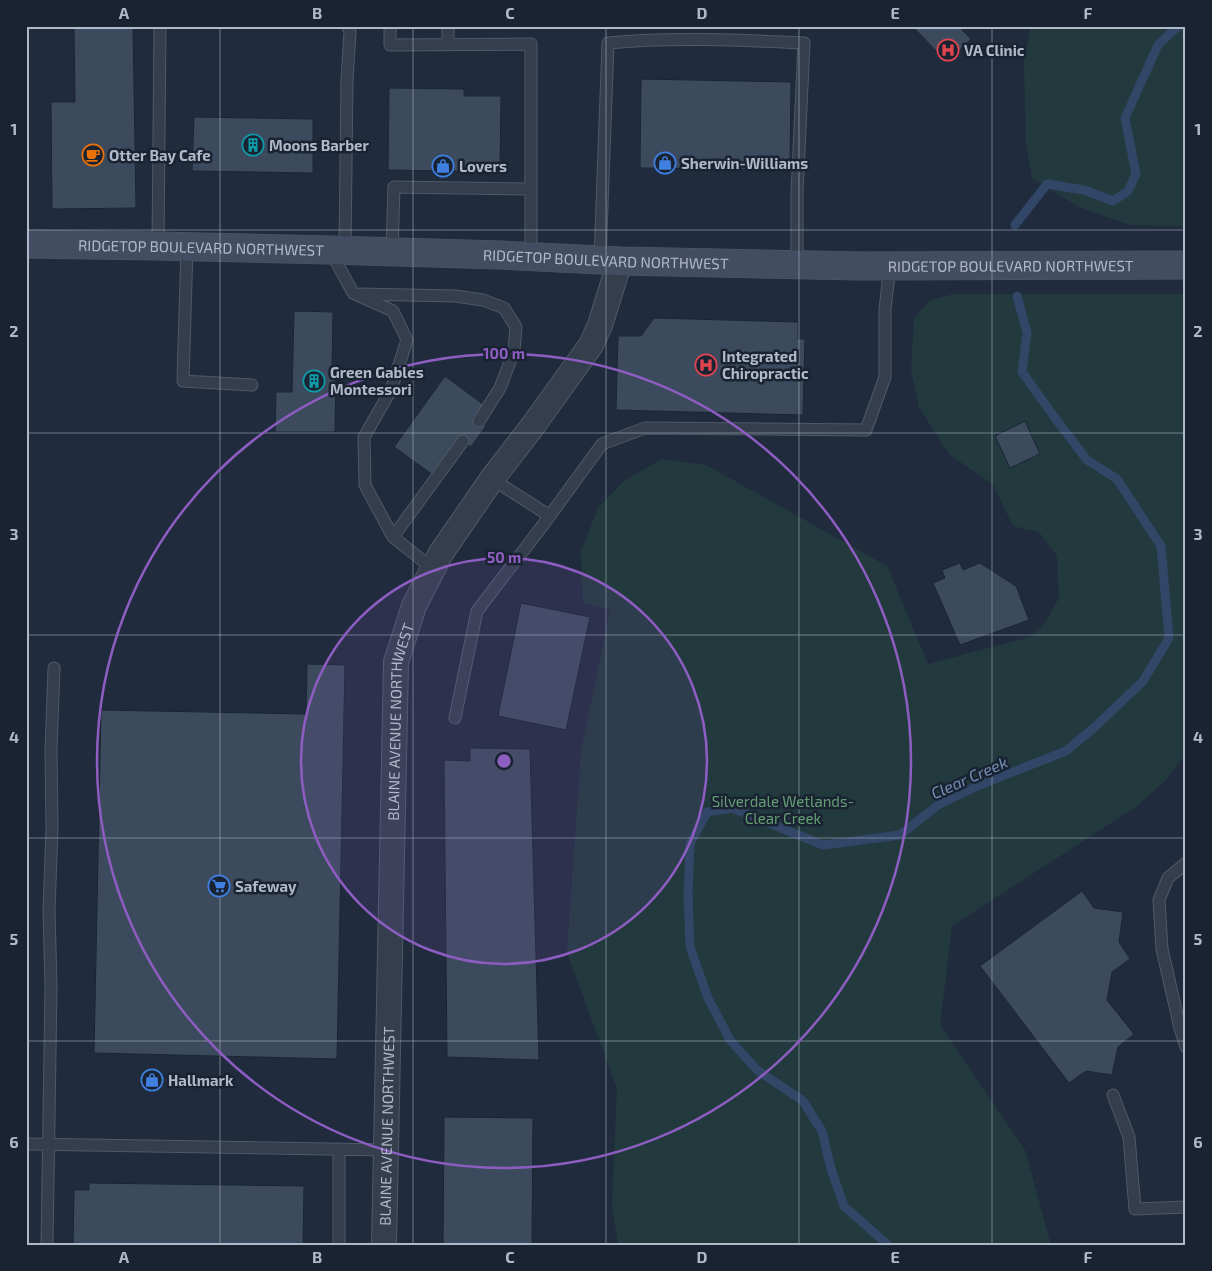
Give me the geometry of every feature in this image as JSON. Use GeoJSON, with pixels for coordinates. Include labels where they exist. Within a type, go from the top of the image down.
{"type":"FeatureCollection","features":[{"type":"Feature","properties":{"kind":"main road","name":"RIDGETOP BOULEVARD NORTHWEST"},"geometry":{"type":"LineString","coordinates":[[26,244],[338,250],[610,260],[890,266],[1186,265]]}},
{"type":"Feature","properties":{"kind":"street","name":"BLAINE AVENUE NORTHWEST"},"geometry":{"type":"LineString","coordinates":[[384,1245],[396,662],[414,606],[432,568],[446,545],[591,345],[600,325],[610,260]]}},
{"type":"Feature","properties":{"kind":"lane"},"geometry":{"type":"LineString","coordinates":[[158,246],[160,26]]}},
{"type":"Feature","properties":{"kind":"lane"},"geometry":{"type":"LineString","coordinates":[[348,26],[350,32],[338,250],[353,293],[393,311],[407,340],[391,390],[364,437],[366,485],[393,537],[432,568]]}},
{"type":"Feature","properties":{"kind":"lane"},"geometry":{"type":"LineString","coordinates":[[390,26],[390,45],[531,44],[531,257]]}},
{"type":"Feature","properties":{"kind":"lane"},"geometry":{"type":"LineString","coordinates":[[448,26],[448,44]]}},
{"type":"Feature","properties":{"kind":"lane"},"geometry":{"type":"LineString","coordinates":[[610,260],[608,43],[635,40],[714,39],[804,43],[797,193],[797,264]]}},
{"type":"Feature","properties":{"kind":"lane"},"geometry":{"type":"LineString","coordinates":[[392,252],[394,187],[531,189]]}},
{"type":"Feature","properties":{"kind":"lane"},"geometry":{"type":"LineString","coordinates":[[187,247],[183,381],[252,385]]}},
{"type":"Feature","properties":{"kind":"lane"},"geometry":{"type":"LineString","coordinates":[[455,718],[477,611],[550,516],[602,444],[645,428],[866,430],[885,377],[885,309],[890,266]]}},
{"type":"Feature","properties":{"kind":"lane"},"geometry":{"type":"LineString","coordinates":[[353,293],[455,296],[483,300],[504,308],[516,327],[514,351],[500,388],[479,421]]}},
{"type":"Feature","properties":{"kind":"lane"},"geometry":{"type":"LineString","coordinates":[[393,537],[463,441]]}},
{"type":"Feature","properties":{"kind":"lane"},"geometry":{"type":"LineString","coordinates":[[492,479],[550,516]]}},
{"type":"Feature","properties":{"kind":"lane"},"geometry":{"type":"LineString","coordinates":[[47,1245],[51,987],[49,910],[54,668]]}},
{"type":"Feature","properties":{"kind":"lane"},"geometry":{"type":"LineString","coordinates":[[1186,863],[1168,878],[1159,900],[1162,949],[1186,1047]]}},
{"type":"Feature","properties":{"kind":"lane"},"geometry":{"type":"LineString","coordinates":[[1113,1095],[1129,1137],[1135,1209],[1186,1207]]}},
{"type":"Feature","properties":{"kind":"lane"},"geometry":{"type":"LineString","coordinates":[[26,1144],[387,1150]]}},
{"type":"Feature","properties":{"kind":"lane"},"geometry":{"type":"LineString","coordinates":[[339,1150],[339,1245]]}},
{"type":"Feature","properties":{"kind":"green space"},"geometry":{"type":"Polygon","coordinates":[[[1031,26],[1186,26],[1186,226],[1130,225],[1079,207],[1032,178],[1026,143],[1024,62],[1031,26]]]}},
{"type":"Feature","properties":{"kind":"green space","name":"Silverdale Wetlands- Clear Creek"},"geometry":{"type":"Polygon","coordinates":[[[954,294],[1186,294],[1186,756],[1184,756],[1165,781],[1137,806],[952,926],[940,1025],[1025,1150],[1051,1245],[618,1245],[612,1205],[617,1089],[567,952],[581,752],[610,610],[583,603],[581,552],[598,508],[623,482],[661,459],[706,465],[887,566],[928,664],[1030,637],[1045,623],[1059,598],[1057,556],[1039,532],[1013,526],[993,485],[949,454],[919,407],[911,370],[914,318],[930,300],[954,294]]]}},
{"type":"Feature","properties":{"kind":"building","name":"Otter Bay Cafe"},"geometry":{"type":"Polygon","coordinates":[[[74,26],[133,26],[136,208],[52,209],[51,102],[75,102],[74,26]]]}},
{"type":"Feature","properties":{"kind":"building","name":"VA Clinic"},"geometry":{"type":"Polygon","coordinates":[[[912,26],[966,26],[962,30],[971,39],[947,62],[912,26]]]}},
{"type":"Feature","properties":{"kind":"building"},"geometry":{"type":"Polygon","coordinates":[[[641,79],[791,82],[790,170],[640,168],[641,79]]]}},
{"type":"Feature","properties":{"kind":"building"},"geometry":{"type":"Polygon","coordinates":[[[389,88],[464,89],[464,96],[501,96],[500,172],[388,170],[389,88]]]}},
{"type":"Feature","properties":{"kind":"building","name":"Moons Barber"},"geometry":{"type":"Polygon","coordinates":[[[194,117],[313,119],[313,173],[192,171],[194,117]]]}},
{"type":"Feature","properties":{"kind":"building","name":"Green Gables Montessori"},"geometry":{"type":"Polygon","coordinates":[[[294,311],[333,312],[332,370],[336,370],[335,432],[275,432],[276,392],[292,392],[294,311]]]}},
{"type":"Feature","properties":{"kind":"building","name":"Integrated Chiropractic"},"geometry":{"type":"Polygon","coordinates":[[[654,318],[798,322],[798,339],[805,339],[803,415],[616,410],[618,336],[641,336],[654,318]]]}},
{"type":"Feature","properties":{"kind":"building"},"geometry":{"type":"Polygon","coordinates":[[[445,376],[484,405],[474,418],[486,426],[471,447],[459,439],[433,475],[394,447],[445,376]]]}},
{"type":"Feature","properties":{"kind":"building"},"geometry":{"type":"Polygon","coordinates":[[[1025,421],[1040,454],[1010,468],[995,436],[1025,421]]]}},
{"type":"Feature","properties":{"kind":"building"},"geometry":{"type":"Polygon","coordinates":[[[960,563],[963,570],[980,563],[1016,586],[1029,620],[960,645],[933,583],[945,578],[942,570],[960,563]]]}},
{"type":"Feature","properties":{"kind":"building"},"geometry":{"type":"Polygon","coordinates":[[[521,603],[590,617],[566,730],[498,716],[521,603]]]}},
{"type":"Feature","properties":{"kind":"building","name":"Safeway"},"geometry":{"type":"Polygon","coordinates":[[[307,664],[345,665],[337,1059],[94,1053],[101,710],[306,714],[307,664]]]}},
{"type":"Feature","properties":{"kind":"building"},"geometry":{"type":"Polygon","coordinates":[[[470,748],[530,749],[539,1060],[447,1057],[444,760],[470,761],[470,748]]]}},
{"type":"Feature","properties":{"kind":"building"},"geometry":{"type":"Polygon","coordinates":[[[1082,891],[1094,908],[1123,912],[1119,942],[1130,959],[1112,972],[1107,1000],[1134,1034],[1118,1047],[1112,1075],[1086,1071],[1069,1083],[980,966],[1082,891]]]}},
{"type":"Feature","properties":{"kind":"building"},"geometry":{"type":"Polygon","coordinates":[[[444,1117],[533,1118],[532,1245],[443,1245],[444,1117]]]}},
{"type":"Feature","properties":{"kind":"building"},"geometry":{"type":"Polygon","coordinates":[[[89,1183],[304,1186],[303,1245],[73,1245],[74,1190],[89,1190],[89,1183]]]}},
{"type":"Feature","properties":{"kind":"waterway","name":"Clear Creek"},"geometry":{"type":"LineString","coordinates":[[1015,225],[1047,184],[1084,190],[1113,201],[1128,191],[1136,174],[1125,118],[1158,45],[1178,26]]}},
{"type":"Feature","properties":{"kind":"waterway","name":"Clear Creek"},"geometry":{"type":"LineString","coordinates":[[888,1245],[844,1206],[831,1169],[822,1131],[803,1101],[757,1070],[730,1040],[708,998],[690,947],[688,895],[690,844],[707,812],[732,808],[823,845],[900,835],[938,805],[975,787],[1066,751],[1096,726],[1143,681],[1169,638],[1161,546],[1117,479],[1087,460],[1022,372],[1027,333],[1017,296]]}},
{"type":"Feature","properties":{"kind":"place","name":"VA Clinic"},"geometry":{"type":"Point","coordinates":[948,50]}},
{"type":"Feature","properties":{"kind":"place","name":"Moons Barber"},"geometry":{"type":"Point","coordinates":[253,145]}},
{"type":"Feature","properties":{"kind":"place","name":"Otter Bay Cafe"},"geometry":{"type":"Point","coordinates":[93,155]}},
{"type":"Feature","properties":{"kind":"place","name":"Sherwin-Williams"},"geometry":{"type":"Point","coordinates":[665,163]}},
{"type":"Feature","properties":{"kind":"place","name":"Lovers"},"geometry":{"type":"Point","coordinates":[443,166]}},
{"type":"Feature","properties":{"kind":"place","name":"Integrated Chiropractic"},"geometry":{"type":"Point","coordinates":[706,365]}},
{"type":"Feature","properties":{"kind":"place","name":"Green Gables Montessori"},"geometry":{"type":"Point","coordinates":[314,381]}},
{"type":"Feature","properties":{"kind":"place","name":"Safeway"},"geometry":{"type":"Point","coordinates":[219,886]}},
{"type":"Feature","properties":{"kind":"place","name":"Hallmark"},"geometry":{"type":"Point","coordinates":[152,1080]}}]}
